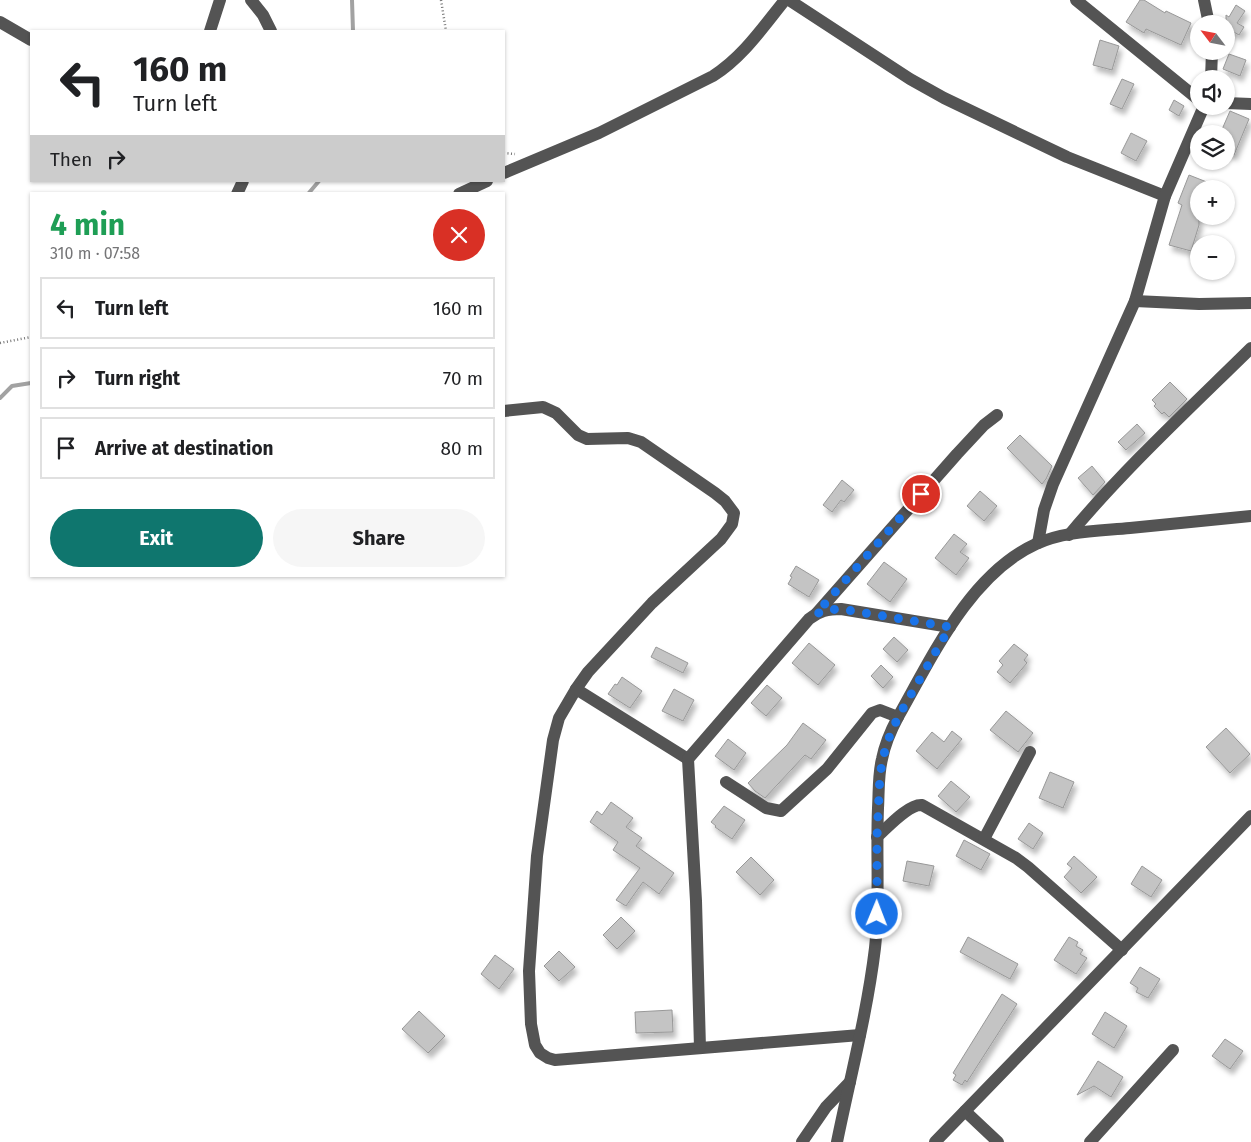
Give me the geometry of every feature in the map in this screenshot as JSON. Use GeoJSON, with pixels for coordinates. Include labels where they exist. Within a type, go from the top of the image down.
{"type":"FeatureCollection","features":[{"type":"Feature","properties":{"kind":"street"},"geometry":{"type":"LineString","coordinates":[[210,30],[220,0]]}},
{"type":"Feature","properties":{"kind":"street"},"geometry":{"type":"LineString","coordinates":[[250,0],[263,15],[270,30]]}},
{"type":"Feature","properties":{"kind":"street"},"geometry":{"type":"LineString","coordinates":[[505,173],[599,133],[713,76],[739,55],[785,0]]}},
{"type":"Feature","properties":{"kind":"street"},"geometry":{"type":"LineString","coordinates":[[790,0],[910,79],[944,98],[1067,157],[1165,196]]}},
{"type":"Feature","properties":{"kind":"street"},"geometry":{"type":"LineString","coordinates":[[1076,0],[1190,93]]}},
{"type":"Feature","properties":{"kind":"street"},"geometry":{"type":"LineString","coordinates":[[1204,0],[1207,15]]}},
{"type":"Feature","properties":{"kind":"street"},"geometry":{"type":"LineString","coordinates":[[0,22],[30,39]]}},
{"type":"Feature","properties":{"kind":"street"},"geometry":{"type":"LineString","coordinates":[[1235,103],[1251,104]]}},
{"type":"Feature","properties":{"kind":"street"},"geometry":{"type":"LineString","coordinates":[[1038,543],[1044,510],[1053,484],[1135,301],[1165,196],[1200,115]]}},
{"type":"Feature","properties":{"kind":"street"},"geometry":{"type":"LineString","coordinates":[[463,192],[484,182]]}},
{"type":"Feature","properties":{"kind":"street"},"geometry":{"type":"LineString","coordinates":[[1135,301],[1199,304],[1251,303]]}},
{"type":"Feature","properties":{"kind":"street"},"geometry":{"type":"LineString","coordinates":[[1069,534],[1151,446],[1251,348]]}},
{"type":"Feature","properties":{"kind":"street"},"geometry":{"type":"LineString","coordinates":[[505,411],[543,407],[556,413],[578,435],[587,439],[628,438],[641,442],[715,492],[734,513],[732,524],[727,532],[652,603],[606,652],[576,689],[559,718],[555,730],[538,856],[529,970],[531,1024],[535,1045],[540,1053],[555,1060],[860,1035]]}},
{"type":"Feature","properties":{"kind":"street"},"geometry":{"type":"LineString","coordinates":[[700,1048],[696,901],[688,759],[809,619],[816,614],[957,454],[984,425],[997,415]]}},
{"type":"Feature","properties":{"kind":"street"},"geometry":{"type":"LineString","coordinates":[[837,1142],[860,1035],[875,948],[877,837],[882,760],[891,731],[898,717],[950,627],[975,593],[994,573],[1022,551],[1038,543],[1069,534],[1251,516]]}},
{"type":"Feature","properties":{"kind":"street"},"geometry":{"type":"LineString","coordinates":[[816,614],[826,610],[841,609],[950,627]]}},
{"type":"Feature","properties":{"kind":"street"},"geometry":{"type":"LineString","coordinates":[[576,689],[688,759]]}},
{"type":"Feature","properties":{"kind":"street"},"geometry":{"type":"LineString","coordinates":[[726,782],[766,808],[781,811],[789,806],[827,769],[872,713],[880,710],[898,717]]}},
{"type":"Feature","properties":{"kind":"street"},"geometry":{"type":"LineString","coordinates":[[984,839],[1030,752]]}},
{"type":"Feature","properties":{"kind":"street"},"geometry":{"type":"LineString","coordinates":[[877,837],[908,810],[918,805],[984,839],[1028,867],[1122,950]]}},
{"type":"Feature","properties":{"kind":"street"},"geometry":{"type":"LineString","coordinates":[[935,1142],[1251,816]]}},
{"type":"Feature","properties":{"kind":"street"},"geometry":{"type":"LineString","coordinates":[[1090,1142],[1173,1050]]}},
{"type":"Feature","properties":{"kind":"street"},"geometry":{"type":"LineString","coordinates":[[802,1142],[826,1107],[850,1082]]}},
{"type":"Feature","properties":{"kind":"street"},"geometry":{"type":"LineString","coordinates":[[965,1111],[998,1142]]}},
{"type":"Feature","properties":{"kind":"path"},"geometry":{"type":"LineString","coordinates":[[441,0],[446,30]]}},
{"type":"Feature","properties":{"kind":"path"},"geometry":{"type":"LineString","coordinates":[[0,343],[30,338]]}},
{"type":"Feature","properties":{"kind":"building"},"geometry":{"type":"Polygon","coordinates":[[[1140,0],[1144,0],[1165,13],[1166,11],[1190,23],[1190,25],[1181,45],[1146,29],[1144,33],[1126,22],[1140,0]]]}},
{"type":"Feature","properties":{"kind":"building"},"geometry":{"type":"Polygon","coordinates":[[[1236,5],[1245,11],[1237,23],[1244,27],[1239,35],[1235,33],[1235,15],[1230,15],[1236,5]]]}},
{"type":"Feature","properties":{"kind":"building"},"geometry":{"type":"Polygon","coordinates":[[[1100,40],[1119,46],[1112,70],[1093,65],[1100,40]]]}},
{"type":"Feature","properties":{"kind":"building"},"geometry":{"type":"Polygon","coordinates":[[[1235,56],[1246,60],[1240,76],[1235,74],[1235,70],[1223,69],[1227,60],[1235,60],[1235,56]]]}},
{"type":"Feature","properties":{"kind":"building"},"geometry":{"type":"Polygon","coordinates":[[[1122,79],[1134,84],[1122,109],[1110,104],[1122,79]]]}},
{"type":"Feature","properties":{"kind":"building"},"geometry":{"type":"Polygon","coordinates":[[[1174,100],[1184,106],[1179,116],[1169,110],[1174,100]]]}},
{"type":"Feature","properties":{"kind":"building"},"geometry":{"type":"Polygon","coordinates":[[[1235,113],[1249,119],[1235,153],[1235,125],[1224,125],[1228,115],[1235,115],[1235,113]]]}},
{"type":"Feature","properties":{"kind":"building"},"geometry":{"type":"Polygon","coordinates":[[[1131,133],[1147,141],[1136,161],[1121,153],[1131,133]]]}},
{"type":"Feature","properties":{"kind":"building"},"geometry":{"type":"Polygon","coordinates":[[[1189,175],[1202,180],[1190,180],[1190,225],[1199,225],[1196,235],[1190,235],[1190,251],[1169,245],[1182,205],[1178,203],[1189,175]]]}},
{"type":"Feature","properties":{"kind":"building"},"geometry":{"type":"Polygon","coordinates":[[[1170,382],[1187,399],[1169,417],[1164,412],[1162,414],[1154,406],[1156,404],[1152,400],[1170,382]]]}},
{"type":"Feature","properties":{"kind":"building"},"geometry":{"type":"Polygon","coordinates":[[[1137,424],[1145,433],[1126,450],[1118,442],[1137,424]]]}},
{"type":"Feature","properties":{"kind":"building"},"geometry":{"type":"Polygon","coordinates":[[[1020,435],[1052,466],[1042,484],[1007,448],[1020,435]]]}},
{"type":"Feature","properties":{"kind":"building"},"geometry":{"type":"Polygon","coordinates":[[[1092,466],[1105,482],[1093,495],[1078,478],[1092,466]]]}},
{"type":"Feature","properties":{"kind":"building"},"geometry":{"type":"Polygon","coordinates":[[[842,480],[854,490],[844,502],[841,500],[832,512],[823,505],[842,480]]]}},
{"type":"Feature","properties":{"kind":"building"},"geometry":{"type":"Polygon","coordinates":[[[980,491],[997,506],[984,521],[967,506],[980,491]]]}},
{"type":"Feature","properties":{"kind":"building"},"geometry":{"type":"Polygon","coordinates":[[[954,534],[967,544],[960,552],[969,558],[956,575],[935,558],[954,534]]]}},
{"type":"Feature","properties":{"kind":"building"},"geometry":{"type":"Polygon","coordinates":[[[884,562],[907,579],[890,602],[867,584],[884,562]]]}},
{"type":"Feature","properties":{"kind":"building"},"geometry":{"type":"Polygon","coordinates":[[[796,566],[819,580],[809,597],[788,584],[796,566]]]}},
{"type":"Feature","properties":{"kind":"building"},"geometry":{"type":"Polygon","coordinates":[[[894,637],[908,650],[897,662],[883,649],[894,637]]]}},
{"type":"Feature","properties":{"kind":"building"},"geometry":{"type":"Polygon","coordinates":[[[809,643],[835,665],[818,685],[792,663],[809,643]]]}},
{"type":"Feature","properties":{"kind":"building"},"geometry":{"type":"Polygon","coordinates":[[[1014,644],[1028,655],[1024,660],[1027,663],[1010,683],[997,672],[1003,665],[999,661],[1014,644]]]}},
{"type":"Feature","properties":{"kind":"building"},"geometry":{"type":"Polygon","coordinates":[[[656,647],[688,663],[683,673],[651,657],[656,647]]]}},
{"type":"Feature","properties":{"kind":"building"},"geometry":{"type":"Polygon","coordinates":[[[881,665],[893,677],[883,688],[871,676],[881,665]]]}},
{"type":"Feature","properties":{"kind":"building"},"geometry":{"type":"Polygon","coordinates":[[[622,677],[642,691],[630,708],[608,694],[622,677]]]}},
{"type":"Feature","properties":{"kind":"building"},"geometry":{"type":"Polygon","coordinates":[[[767,685],[782,698],[766,716],[751,703],[767,685]]]}},
{"type":"Feature","properties":{"kind":"building"},"geometry":{"type":"Polygon","coordinates":[[[674,689],[694,700],[683,721],[662,711],[674,689]]]}},
{"type":"Feature","properties":{"kind":"building"},"geometry":{"type":"Polygon","coordinates":[[[1006,711],[1033,733],[1018,752],[990,730],[1006,711]]]}},
{"type":"Feature","properties":{"kind":"building"},"geometry":{"type":"Polygon","coordinates":[[[803,723],[826,740],[811,759],[805,755],[765,798],[748,783],[787,745],[803,723]]]}},
{"type":"Feature","properties":{"kind":"building"},"geometry":{"type":"Polygon","coordinates":[[[1226,728],[1250,754],[1230,773],[1206,747],[1226,728]]]}},
{"type":"Feature","properties":{"kind":"building"},"geometry":{"type":"Polygon","coordinates":[[[952,731],[962,739],[937,769],[916,751],[932,732],[944,742],[952,731]]]}},
{"type":"Feature","properties":{"kind":"building"},"geometry":{"type":"Polygon","coordinates":[[[728,739],[746,753],[734,770],[715,756],[728,739]]]}},
{"type":"Feature","properties":{"kind":"building"},"geometry":{"type":"Polygon","coordinates":[[[1050,772],[1074,782],[1063,808],[1039,798],[1050,772]]]}},
{"type":"Feature","properties":{"kind":"building"},"geometry":{"type":"Polygon","coordinates":[[[951,781],[970,797],[956,812],[938,796],[951,781]]]}},
{"type":"Feature","properties":{"kind":"building"},"geometry":{"type":"Polygon","coordinates":[[[611,802],[633,818],[626,827],[642,838],[636,846],[674,873],[659,894],[643,882],[626,906],[616,900],[640,868],[613,850],[618,842],[590,822],[597,811],[602,815],[611,802]]]}},
{"type":"Feature","properties":{"kind":"building"},"geometry":{"type":"Polygon","coordinates":[[[724,806],[745,820],[732,839],[711,822],[724,806]]]}},
{"type":"Feature","properties":{"kind":"building"},"geometry":{"type":"Polygon","coordinates":[[[1029,823],[1043,833],[1033,849],[1018,839],[1029,823]]]}},
{"type":"Feature","properties":{"kind":"building"},"geometry":{"type":"Polygon","coordinates":[[[964,840],[990,854],[981,870],[956,856],[964,840]]]}},
{"type":"Feature","properties":{"kind":"building"},"geometry":{"type":"Polygon","coordinates":[[[1074,856],[1097,877],[1081,893],[1064,877],[1072,868],[1067,864],[1074,856]]]}},
{"type":"Feature","properties":{"kind":"building"},"geometry":{"type":"Polygon","coordinates":[[[751,857],[774,880],[760,895],[736,872],[751,857]]]}},
{"type":"Feature","properties":{"kind":"building"},"geometry":{"type":"Polygon","coordinates":[[[907,861],[934,866],[929,886],[903,881],[907,861]]]}},
{"type":"Feature","properties":{"kind":"building"},"geometry":{"type":"Polygon","coordinates":[[[1142,866],[1162,880],[1151,897],[1131,884],[1142,866]]]}},
{"type":"Feature","properties":{"kind":"building"},"geometry":{"type":"Polygon","coordinates":[[[621,917],[635,931],[617,949],[603,935],[621,917]]]}},
{"type":"Feature","properties":{"kind":"building"},"geometry":{"type":"Polygon","coordinates":[[[968,937],[1018,964],[1010,979],[960,952],[968,937]]]}},
{"type":"Feature","properties":{"kind":"building"},"geometry":{"type":"Polygon","coordinates":[[[1069,937],[1078,942],[1076,946],[1083,950],[1080,954],[1087,958],[1076,974],[1054,960],[1069,937]]]}},
{"type":"Feature","properties":{"kind":"building"},"geometry":{"type":"Polygon","coordinates":[[[559,951],[575,967],[559,981],[544,966],[559,951]]]}},
{"type":"Feature","properties":{"kind":"building"},"geometry":{"type":"Polygon","coordinates":[[[495,955],[514,969],[499,989],[481,974],[495,955]]]}},
{"type":"Feature","properties":{"kind":"building"},"geometry":{"type":"Polygon","coordinates":[[[1140,967],[1160,979],[1148,998],[1136,992],[1138,988],[1130,983],[1140,967]]]}},
{"type":"Feature","properties":{"kind":"building"},"geometry":{"type":"Polygon","coordinates":[[[1002,994],[1017,1004],[967,1082],[965,1080],[962,1085],[953,1080],[956,1075],[953,1073],[1002,994]]]}},
{"type":"Feature","properties":{"kind":"building"},"geometry":{"type":"Polygon","coordinates":[[[672,1010],[673,1032],[636,1033],[635,1012],[672,1010]]]}},
{"type":"Feature","properties":{"kind":"building"},"geometry":{"type":"Polygon","coordinates":[[[419,1011],[445,1036],[428,1053],[402,1029],[419,1011]]]}},
{"type":"Feature","properties":{"kind":"building"},"geometry":{"type":"Polygon","coordinates":[[[1105,1012],[1127,1026],[1114,1048],[1092,1034],[1105,1012]]]}},
{"type":"Feature","properties":{"kind":"building"},"geometry":{"type":"Polygon","coordinates":[[[1225,1039],[1243,1051],[1230,1069],[1212,1056],[1225,1039]]]}},
{"type":"Feature","properties":{"kind":"building"},"geometry":{"type":"Polygon","coordinates":[[[1098,1061],[1123,1077],[1111,1097],[1094,1086],[1077,1095],[1098,1061]]]}},
{"type":"Feature","properties":{"kind":"waterway"},"geometry":{"type":"LineString","coordinates":[[352,0],[353,30]]}},
{"type":"Feature","properties":{"kind":"waterway"},"geometry":{"type":"LineString","coordinates":[[310,192],[318,182]]}},
{"type":"Feature","properties":{"kind":"waterway"},"geometry":{"type":"LineString","coordinates":[[0,398],[12,386],[30,383]]}},
{"type":"Feature","properties":{"kind":"route"},"geometry":{"type":"LineString","coordinates":[[877,914],[877,837],[882,760],[891,731],[898,717],[950,627],[841,609],[826,610],[816,614],[921,494]]}}]}
